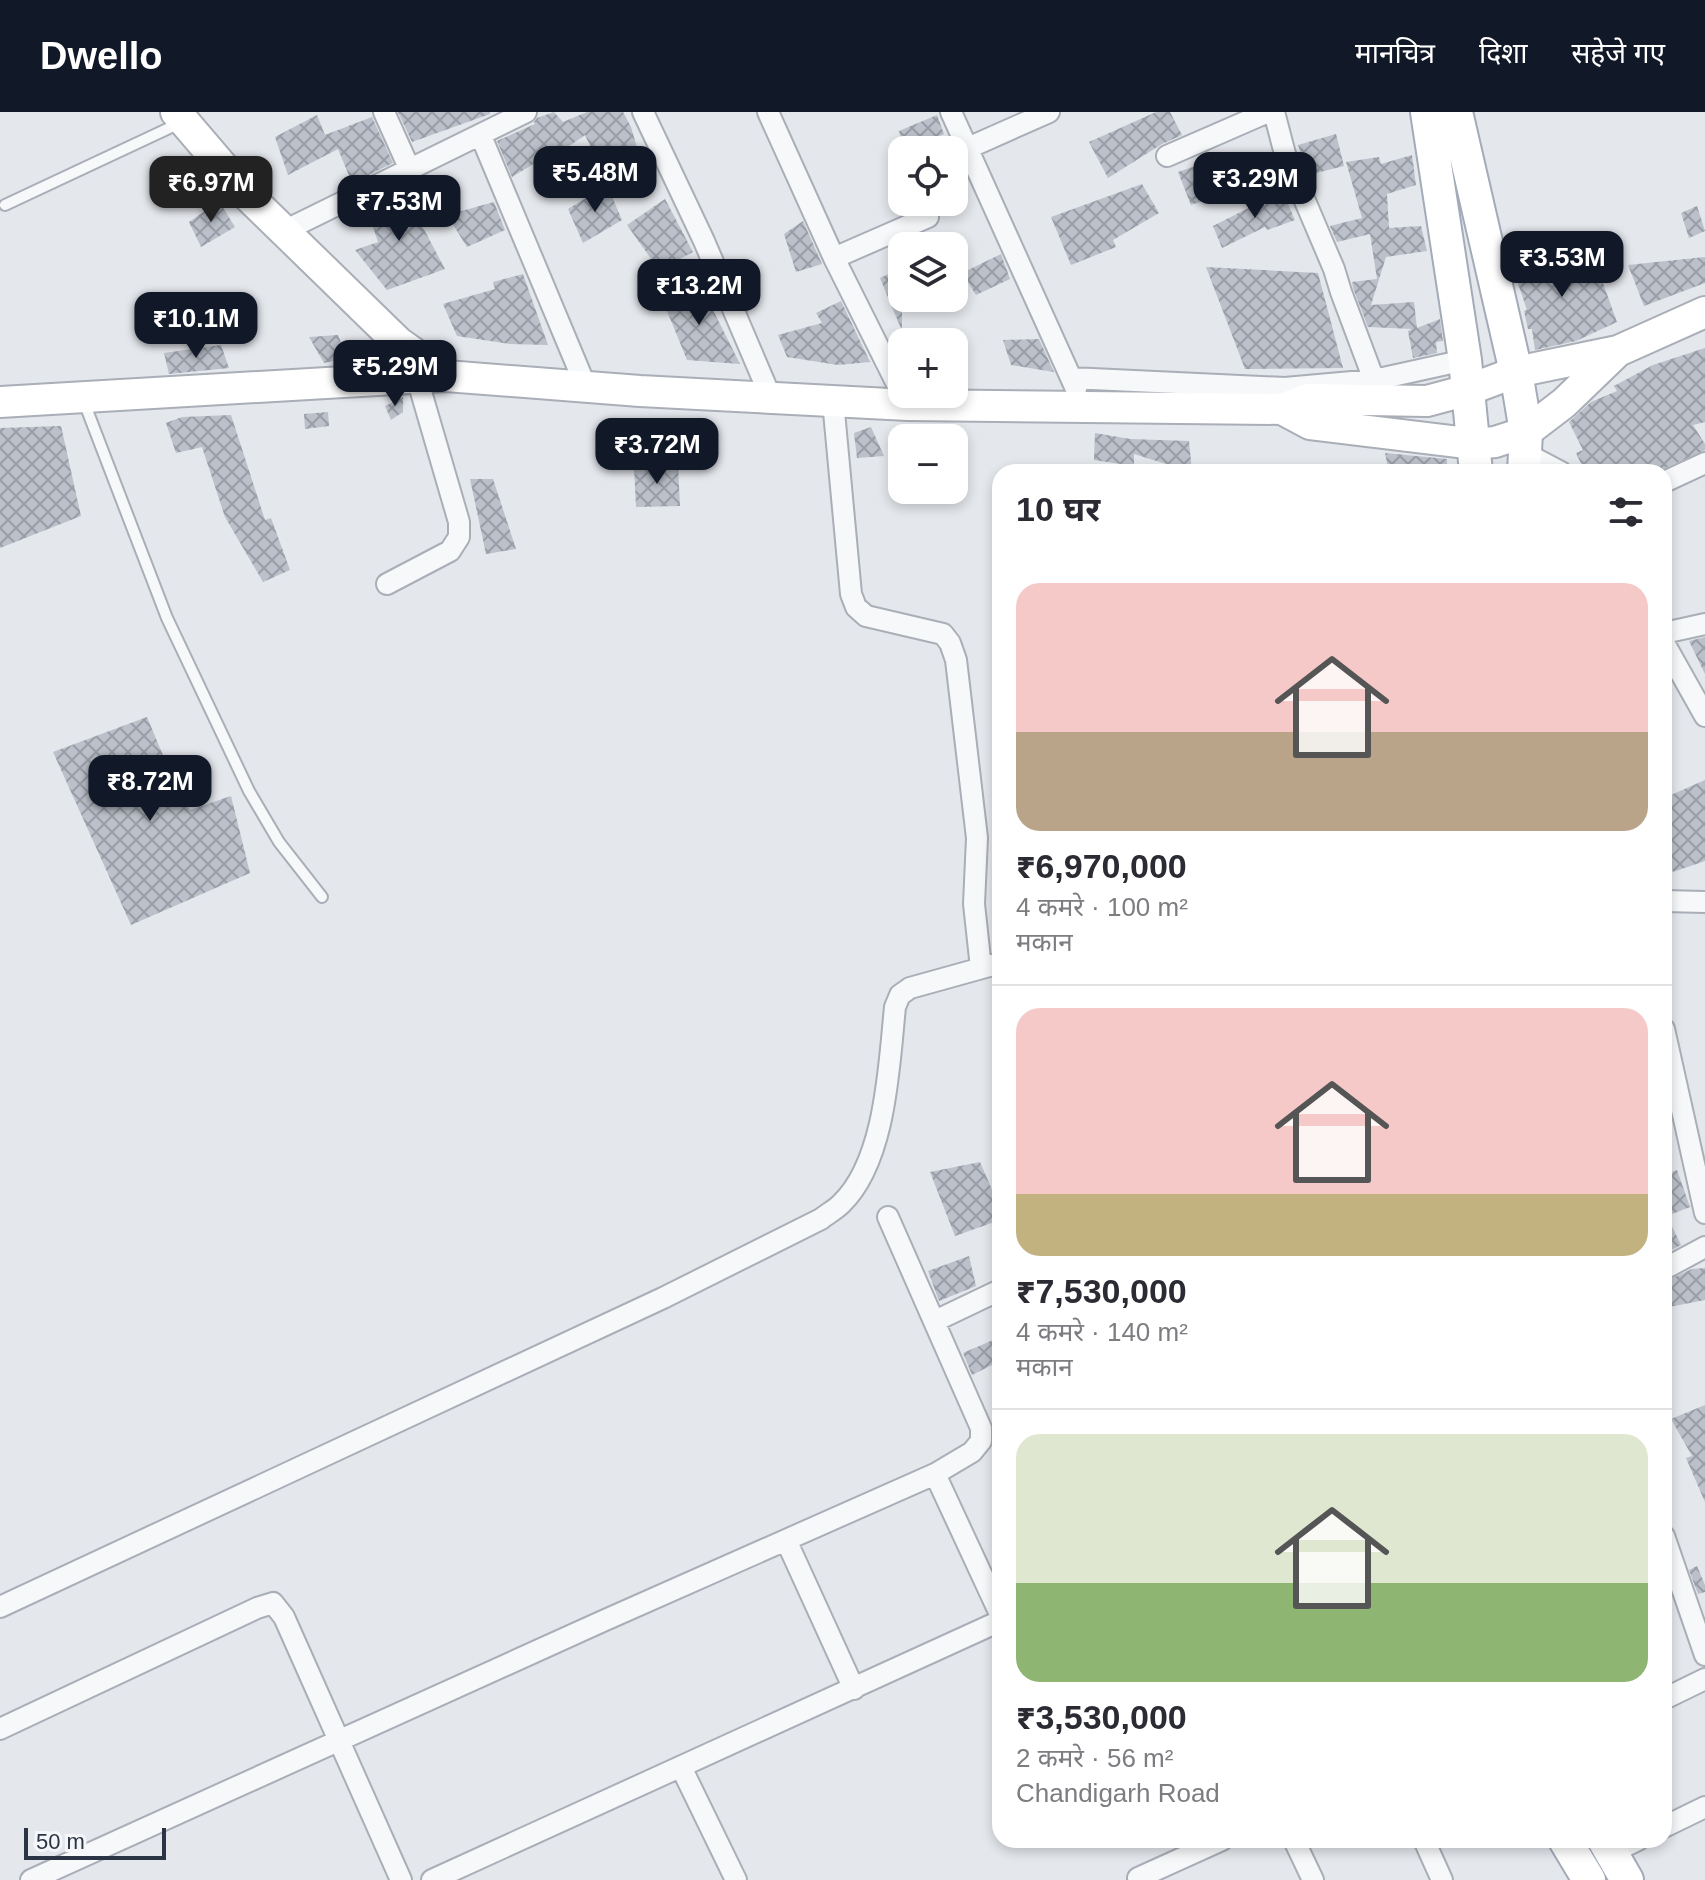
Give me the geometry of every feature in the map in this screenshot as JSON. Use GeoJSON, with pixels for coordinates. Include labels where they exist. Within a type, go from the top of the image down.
{"type":"FeatureCollection","features":[{"type":"Feature","properties":{"kind":"main road"},"geometry":{"type":"LineString","coordinates":[[1427,112],[1467,375],[1475,458]]}},
{"type":"Feature","properties":{"kind":"main road"},"geometry":{"type":"LineString","coordinates":[[1456,112],[1516,372],[1525,452]]}},
{"type":"Feature","properties":{"kind":"main road"},"geometry":{"type":"LineString","coordinates":[[1570,1848],[1589,1880]]}},
{"type":"Feature","properties":{"kind":"street"},"geometry":{"type":"LineString","coordinates":[[384,112],[410,170]]}},
{"type":"Feature","properties":{"kind":"street"},"geometry":{"type":"LineString","coordinates":[[643,112],[704,241],[771,398]]}},
{"type":"Feature","properties":{"kind":"street"},"geometry":{"type":"LineString","coordinates":[[768,112],[834,258],[888,366]]}},
{"type":"Feature","properties":{"kind":"street"},"geometry":{"type":"LineString","coordinates":[[951,112],[962,136]]}},
{"type":"Feature","properties":{"kind":"street"},"geometry":{"type":"LineString","coordinates":[[1049,112],[968,148],[1083,407]]}},
{"type":"Feature","properties":{"kind":"street"},"geometry":{"type":"LineString","coordinates":[[1167,156],[1268,112]]}},
{"type":"Feature","properties":{"kind":"street"},"geometry":{"type":"LineString","coordinates":[[1274,112],[1285,154],[1334,269],[1374,380]]}},
{"type":"Feature","properties":{"kind":"street"},"geometry":{"type":"LineString","coordinates":[[284,231],[481,136],[519,114]]}},
{"type":"Feature","properties":{"kind":"street"},"geometry":{"type":"LineString","coordinates":[[183,115],[246,194],[432,377],[459,522],[459,537],[450,551],[387,584]]}},
{"type":"Feature","properties":{"kind":"street"},"geometry":{"type":"LineString","coordinates":[[481,136],[586,387]]}},
{"type":"Feature","properties":{"kind":"street"},"geometry":{"type":"LineString","coordinates":[[834,258],[928,217]]}},
{"type":"Feature","properties":{"kind":"street"},"geometry":{"type":"LineString","coordinates":[[1071,378],[1285,388],[1516,372],[1618,351],[1705,312]]}},
{"type":"Feature","properties":{"kind":"street"},"geometry":{"type":"LineString","coordinates":[[1525,452],[1564,403],[1618,351]]}},
{"type":"Feature","properties":{"kind":"street"},"geometry":{"type":"LineString","coordinates":[[968,401],[1083,407],[1282,409],[1308,399],[1427,401],[1467,375]]}},
{"type":"Feature","properties":{"kind":"street"},"geometry":{"type":"LineString","coordinates":[[0,402],[432,377],[833,401],[888,399]]}},
{"type":"Feature","properties":{"kind":"street"},"geometry":{"type":"LineString","coordinates":[[0,1607],[663,1298],[821,1219],[841,1204],[854,1188],[874,1146],[885,1100],[895,1007],[900,995],[910,988],[990,966],[974,904],[977,838],[956,660],[943,634],[866,616],[856,607],[851,594],[833,401]]}},
{"type":"Feature","properties":{"kind":"street"},"geometry":{"type":"LineString","coordinates":[[1282,409],[1310,424],[1475,458],[1495,442],[1525,452],[1547,464]]}},
{"type":"Feature","properties":{"kind":"street"},"geometry":{"type":"LineString","coordinates":[[1672,478],[1705,463]]}},
{"type":"Feature","properties":{"kind":"street"},"geometry":{"type":"LineString","coordinates":[[1672,631],[1705,624]]}},
{"type":"Feature","properties":{"kind":"street"},"geometry":{"type":"LineString","coordinates":[[1672,657],[1705,716]]}},
{"type":"Feature","properties":{"kind":"street"},"geometry":{"type":"LineString","coordinates":[[1672,901],[1705,902]]}},
{"type":"Feature","properties":{"kind":"street"},"geometry":{"type":"LineString","coordinates":[[1672,1061],[1700,1171],[1705,1213]]}},
{"type":"Feature","properties":{"kind":"street"},"geometry":{"type":"LineString","coordinates":[[31,1880],[935,1474],[972,1452],[981,1441],[981,1428],[888,1217]]}},
{"type":"Feature","properties":{"kind":"street"},"geometry":{"type":"LineString","coordinates":[[1672,1265],[1705,1247]]}},
{"type":"Feature","properties":{"kind":"street"},"geometry":{"type":"LineString","coordinates":[[935,1321],[992,1294]]}},
{"type":"Feature","properties":{"kind":"street"},"geometry":{"type":"LineString","coordinates":[[935,1474],[992,1597]]}},
{"type":"Feature","properties":{"kind":"street"},"geometry":{"type":"LineString","coordinates":[[786,1540],[854,1689]]}},
{"type":"Feature","properties":{"kind":"street"},"geometry":{"type":"LineString","coordinates":[[1672,1559],[1705,1655]]}},
{"type":"Feature","properties":{"kind":"street"},"geometry":{"type":"LineString","coordinates":[[0,1729],[273,1603],[284,1617],[401,1880]]}},
{"type":"Feature","properties":{"kind":"street"},"geometry":{"type":"LineString","coordinates":[[432,1880],[992,1625]]}},
{"type":"Feature","properties":{"kind":"street"},"geometry":{"type":"LineString","coordinates":[[1672,1695],[1705,1679]]}},
{"type":"Feature","properties":{"kind":"street"},"geometry":{"type":"LineString","coordinates":[[681,1767],[736,1880]]}},
{"type":"Feature","properties":{"kind":"street"},"geometry":{"type":"LineString","coordinates":[[1672,1823],[1705,1807]]}},
{"type":"Feature","properties":{"kind":"street"},"geometry":{"type":"LineString","coordinates":[[1138,1878],[1205,1848]]}},
{"type":"Feature","properties":{"kind":"street"},"geometry":{"type":"LineString","coordinates":[[1298,1848],[1313,1880]]}},
{"type":"Feature","properties":{"kind":"street"},"geometry":{"type":"LineString","coordinates":[[1428,1848],[1442,1880]]}},
{"type":"Feature","properties":{"kind":"street"},"geometry":{"type":"LineString","coordinates":[[1179,1860],[1188,1880]]}},
{"type":"Feature","properties":{"kind":"lane"},"geometry":{"type":"LineString","coordinates":[[5,205],[183,115]]}},
{"type":"Feature","properties":{"kind":"lane"},"geometry":{"type":"LineString","coordinates":[[81,396],[167,618],[249,791],[279,842],[322,897]]}},
{"type":"Feature","properties":{"kind":"building"},"geometry":{"type":"Polygon","coordinates":[[[398,112],[490,112],[490,114],[412,142],[398,112]]]}},
{"type":"Feature","properties":{"kind":"building"},"geometry":{"type":"Polygon","coordinates":[[[554,112],[563,122],[587,112],[623,112],[638,151],[602,171],[585,135],[552,158],[550,154],[512,177],[497,141],[554,112]]]}},
{"type":"Feature","properties":{"kind":"building"},"geometry":{"type":"Polygon","coordinates":[[[1156,112],[1170,112],[1182,135],[1108,178],[1089,142],[1156,112]]]}},
{"type":"Feature","properties":{"kind":"building"},"geometry":{"type":"Polygon","coordinates":[[[317,115],[325,135],[372,117],[393,163],[352,183],[338,149],[288,175],[275,137],[317,115]]]}},
{"type":"Feature","properties":{"kind":"building"},"geometry":{"type":"Polygon","coordinates":[[[937,115],[944,134],[900,136],[899,131],[937,115]]]}},
{"type":"Feature","properties":{"kind":"building"},"geometry":{"type":"Polygon","coordinates":[[[1336,134],[1344,166],[1308,175],[1298,145],[1336,134]]]}},
{"type":"Feature","properties":{"kind":"building"},"geometry":{"type":"Polygon","coordinates":[[[1412,155],[1416,185],[1387,194],[1389,228],[1421,226],[1427,251],[1386,257],[1371,305],[1414,302],[1417,328],[1440,319],[1443,341],[1436,342],[1437,353],[1413,358],[1408,331],[1412,329],[1368,327],[1353,288],[1352,282],[1377,279],[1370,234],[1337,242],[1330,226],[1362,218],[1346,162],[1379,157],[1381,164],[1412,155]]]}},
{"type":"Feature","properties":{"kind":"building"},"geometry":{"type":"Polygon","coordinates":[[[1222,157],[1240,188],[1191,205],[1178,172],[1222,157]]]}},
{"type":"Feature","properties":{"kind":"building"},"geometry":{"type":"Polygon","coordinates":[[[1142,184],[1159,213],[1113,240],[1116,247],[1071,265],[1051,217],[1142,184]]]}},
{"type":"Feature","properties":{"kind":"building"},"geometry":{"type":"Polygon","coordinates":[[[607,185],[622,220],[583,243],[568,209],[607,185]]]}},
{"type":"Feature","properties":{"kind":"building"},"geometry":{"type":"Polygon","coordinates":[[[402,188],[445,269],[387,290],[355,250],[378,242],[366,205],[402,188]]]}},
{"type":"Feature","properties":{"kind":"building"},"geometry":{"type":"Polygon","coordinates":[[[1282,191],[1295,220],[1267,230],[1265,227],[1222,248],[1213,226],[1282,191]]]}},
{"type":"Feature","properties":{"kind":"building"},"geometry":{"type":"Polygon","coordinates":[[[665,199],[693,252],[659,270],[627,225],[665,199]]]}},
{"type":"Feature","properties":{"kind":"building"},"geometry":{"type":"Polygon","coordinates":[[[219,201],[235,227],[201,247],[189,222],[219,201]]]}},
{"type":"Feature","properties":{"kind":"building"},"geometry":{"type":"Polygon","coordinates":[[[494,202],[505,230],[467,247],[447,215],[494,202]]]}},
{"type":"Feature","properties":{"kind":"building"},"geometry":{"type":"Polygon","coordinates":[[[1697,206],[1705,231],[1689,238],[1681,213],[1697,206]]]}},
{"type":"Feature","properties":{"kind":"building"},"geometry":{"type":"Polygon","coordinates":[[[803,221],[822,264],[796,272],[784,234],[803,221]]]}},
{"type":"Feature","properties":{"kind":"building"},"geometry":{"type":"Polygon","coordinates":[[[1535,245],[1533,265],[1594,258],[1617,322],[1576,341],[1535,350],[1532,329],[1528,329],[1524,311],[1527,310],[1508,254],[1535,245]]]}},
{"type":"Feature","properties":{"kind":"building"},"geometry":{"type":"Polygon","coordinates":[[[1001,254],[1010,279],[976,295],[968,282],[968,270],[1001,254]]]}},
{"type":"Feature","properties":{"kind":"building"},"geometry":{"type":"Polygon","coordinates":[[[1705,257],[1705,283],[1644,306],[1628,265],[1705,257]]]}},
{"type":"Feature","properties":{"kind":"building"},"geometry":{"type":"Polygon","coordinates":[[[1206,267],[1318,273],[1343,368],[1245,369],[1206,267]]]}},
{"type":"Feature","properties":{"kind":"building"},"geometry":{"type":"Polygon","coordinates":[[[523,274],[548,345],[510,344],[457,336],[443,304],[495,289],[493,282],[523,274]]]}},
{"type":"Feature","properties":{"kind":"building"},"geometry":{"type":"Polygon","coordinates":[[[888,274],[888,297],[880,278],[888,274]]]}},
{"type":"Feature","properties":{"kind":"building"},"geometry":{"type":"Polygon","coordinates":[[[699,282],[740,364],[687,360],[663,301],[699,282]]]}},
{"type":"Feature","properties":{"kind":"building"},"geometry":{"type":"Polygon","coordinates":[[[841,301],[870,362],[838,365],[787,357],[778,335],[822,323],[816,313],[841,301]]]}},
{"type":"Feature","properties":{"kind":"building"},"geometry":{"type":"Polygon","coordinates":[[[894,312],[902,312],[901,328],[894,312]]]}},
{"type":"Feature","properties":{"kind":"building"},"geometry":{"type":"Polygon","coordinates":[[[338,335],[347,358],[324,363],[309,337],[338,335]]]}},
{"type":"Feature","properties":{"kind":"building"},"geometry":{"type":"Polygon","coordinates":[[[1039,339],[1054,372],[1011,365],[1003,340],[1039,339]]]}},
{"type":"Feature","properties":{"kind":"building"},"geometry":{"type":"Polygon","coordinates":[[[221,345],[229,368],[169,374],[164,353],[221,345]]]}},
{"type":"Feature","properties":{"kind":"building"},"geometry":{"type":"Polygon","coordinates":[[[1705,348],[1705,422],[1693,425],[1705,444],[1705,450],[1672,465],[1581,464],[1576,453],[1583,450],[1569,422],[1591,402],[1617,391],[1614,386],[1653,365],[1705,348]]]}},
{"type":"Feature","properties":{"kind":"building"},"geometry":{"type":"Polygon","coordinates":[[[403,397],[403,412],[391,420],[385,406],[403,397]]]}},
{"type":"Feature","properties":{"kind":"building"},"geometry":{"type":"Polygon","coordinates":[[[328,412],[329,426],[305,429],[304,414],[328,412]]]}},
{"type":"Feature","properties":{"kind":"building"},"geometry":{"type":"Polygon","coordinates":[[[231,415],[265,520],[271,518],[290,570],[263,582],[225,517],[202,447],[176,453],[166,423],[182,417],[231,415]]]}},
{"type":"Feature","properties":{"kind":"building"},"geometry":{"type":"Polygon","coordinates":[[[61,426],[81,516],[0,548],[0,428],[61,426]]]}},
{"type":"Feature","properties":{"kind":"building"},"geometry":{"type":"Polygon","coordinates":[[[871,427],[884,456],[857,458],[854,433],[871,427]]]}},
{"type":"Feature","properties":{"kind":"building"},"geometry":{"type":"Polygon","coordinates":[[[1095,433],[1130,439],[1189,441],[1191,464],[1166,464],[1134,454],[1134,464],[1094,460],[1095,433]]]}},
{"type":"Feature","properties":{"kind":"building"},"geometry":{"type":"Polygon","coordinates":[[[1385,453],[1447,459],[1447,464],[1387,464],[1385,453]]]}},
{"type":"Feature","properties":{"kind":"building"},"geometry":{"type":"Polygon","coordinates":[[[678,465],[680,506],[636,507],[634,467],[678,465]]]}},
{"type":"Feature","properties":{"kind":"building"},"geometry":{"type":"Polygon","coordinates":[[[470,479],[493,479],[516,549],[486,554],[470,479]]]}},
{"type":"Feature","properties":{"kind":"building"},"geometry":{"type":"Polygon","coordinates":[[[1705,637],[1705,674],[1689,641],[1705,637]]]}},
{"type":"Feature","properties":{"kind":"building"},"geometry":{"type":"Polygon","coordinates":[[[147,717],[175,784],[190,810],[231,796],[250,873],[131,925],[53,752],[147,717]]]}},
{"type":"Feature","properties":{"kind":"building"},"geometry":{"type":"Polygon","coordinates":[[[1705,780],[1705,861],[1673,872],[1672,870],[1672,794],[1705,780]]]}},
{"type":"Feature","properties":{"kind":"building"},"geometry":{"type":"Polygon","coordinates":[[[980,1162],[992,1190],[992,1223],[955,1236],[930,1172],[980,1162]]]}},
{"type":"Feature","properties":{"kind":"building"},"geometry":{"type":"Polygon","coordinates":[[[1677,1170],[1690,1207],[1672,1214],[1672,1172],[1677,1170]]]}},
{"type":"Feature","properties":{"kind":"building"},"geometry":{"type":"Polygon","coordinates":[[[1672,1226],[1681,1245],[1672,1250],[1672,1226]]]}},
{"type":"Feature","properties":{"kind":"building"},"geometry":{"type":"Polygon","coordinates":[[[969,1256],[976,1286],[939,1301],[928,1271],[969,1256]]]}},
{"type":"Feature","properties":{"kind":"building"},"geometry":{"type":"Polygon","coordinates":[[[1705,1268],[1705,1300],[1672,1306],[1672,1278],[1692,1269],[1705,1268]]]}},
{"type":"Feature","properties":{"kind":"building"},"geometry":{"type":"Polygon","coordinates":[[[992,1340],[992,1365],[972,1375],[963,1353],[992,1340]]]}},
{"type":"Feature","properties":{"kind":"building"},"geometry":{"type":"Polygon","coordinates":[[[1705,1405],[1705,1502],[1686,1458],[1692,1456],[1672,1419],[1705,1405]]]}},
{"type":"Feature","properties":{"kind":"building"},"geometry":{"type":"Polygon","coordinates":[[[1697,1566],[1705,1585],[1705,1592],[1698,1594],[1689,1570],[1697,1566]]]}}]}
